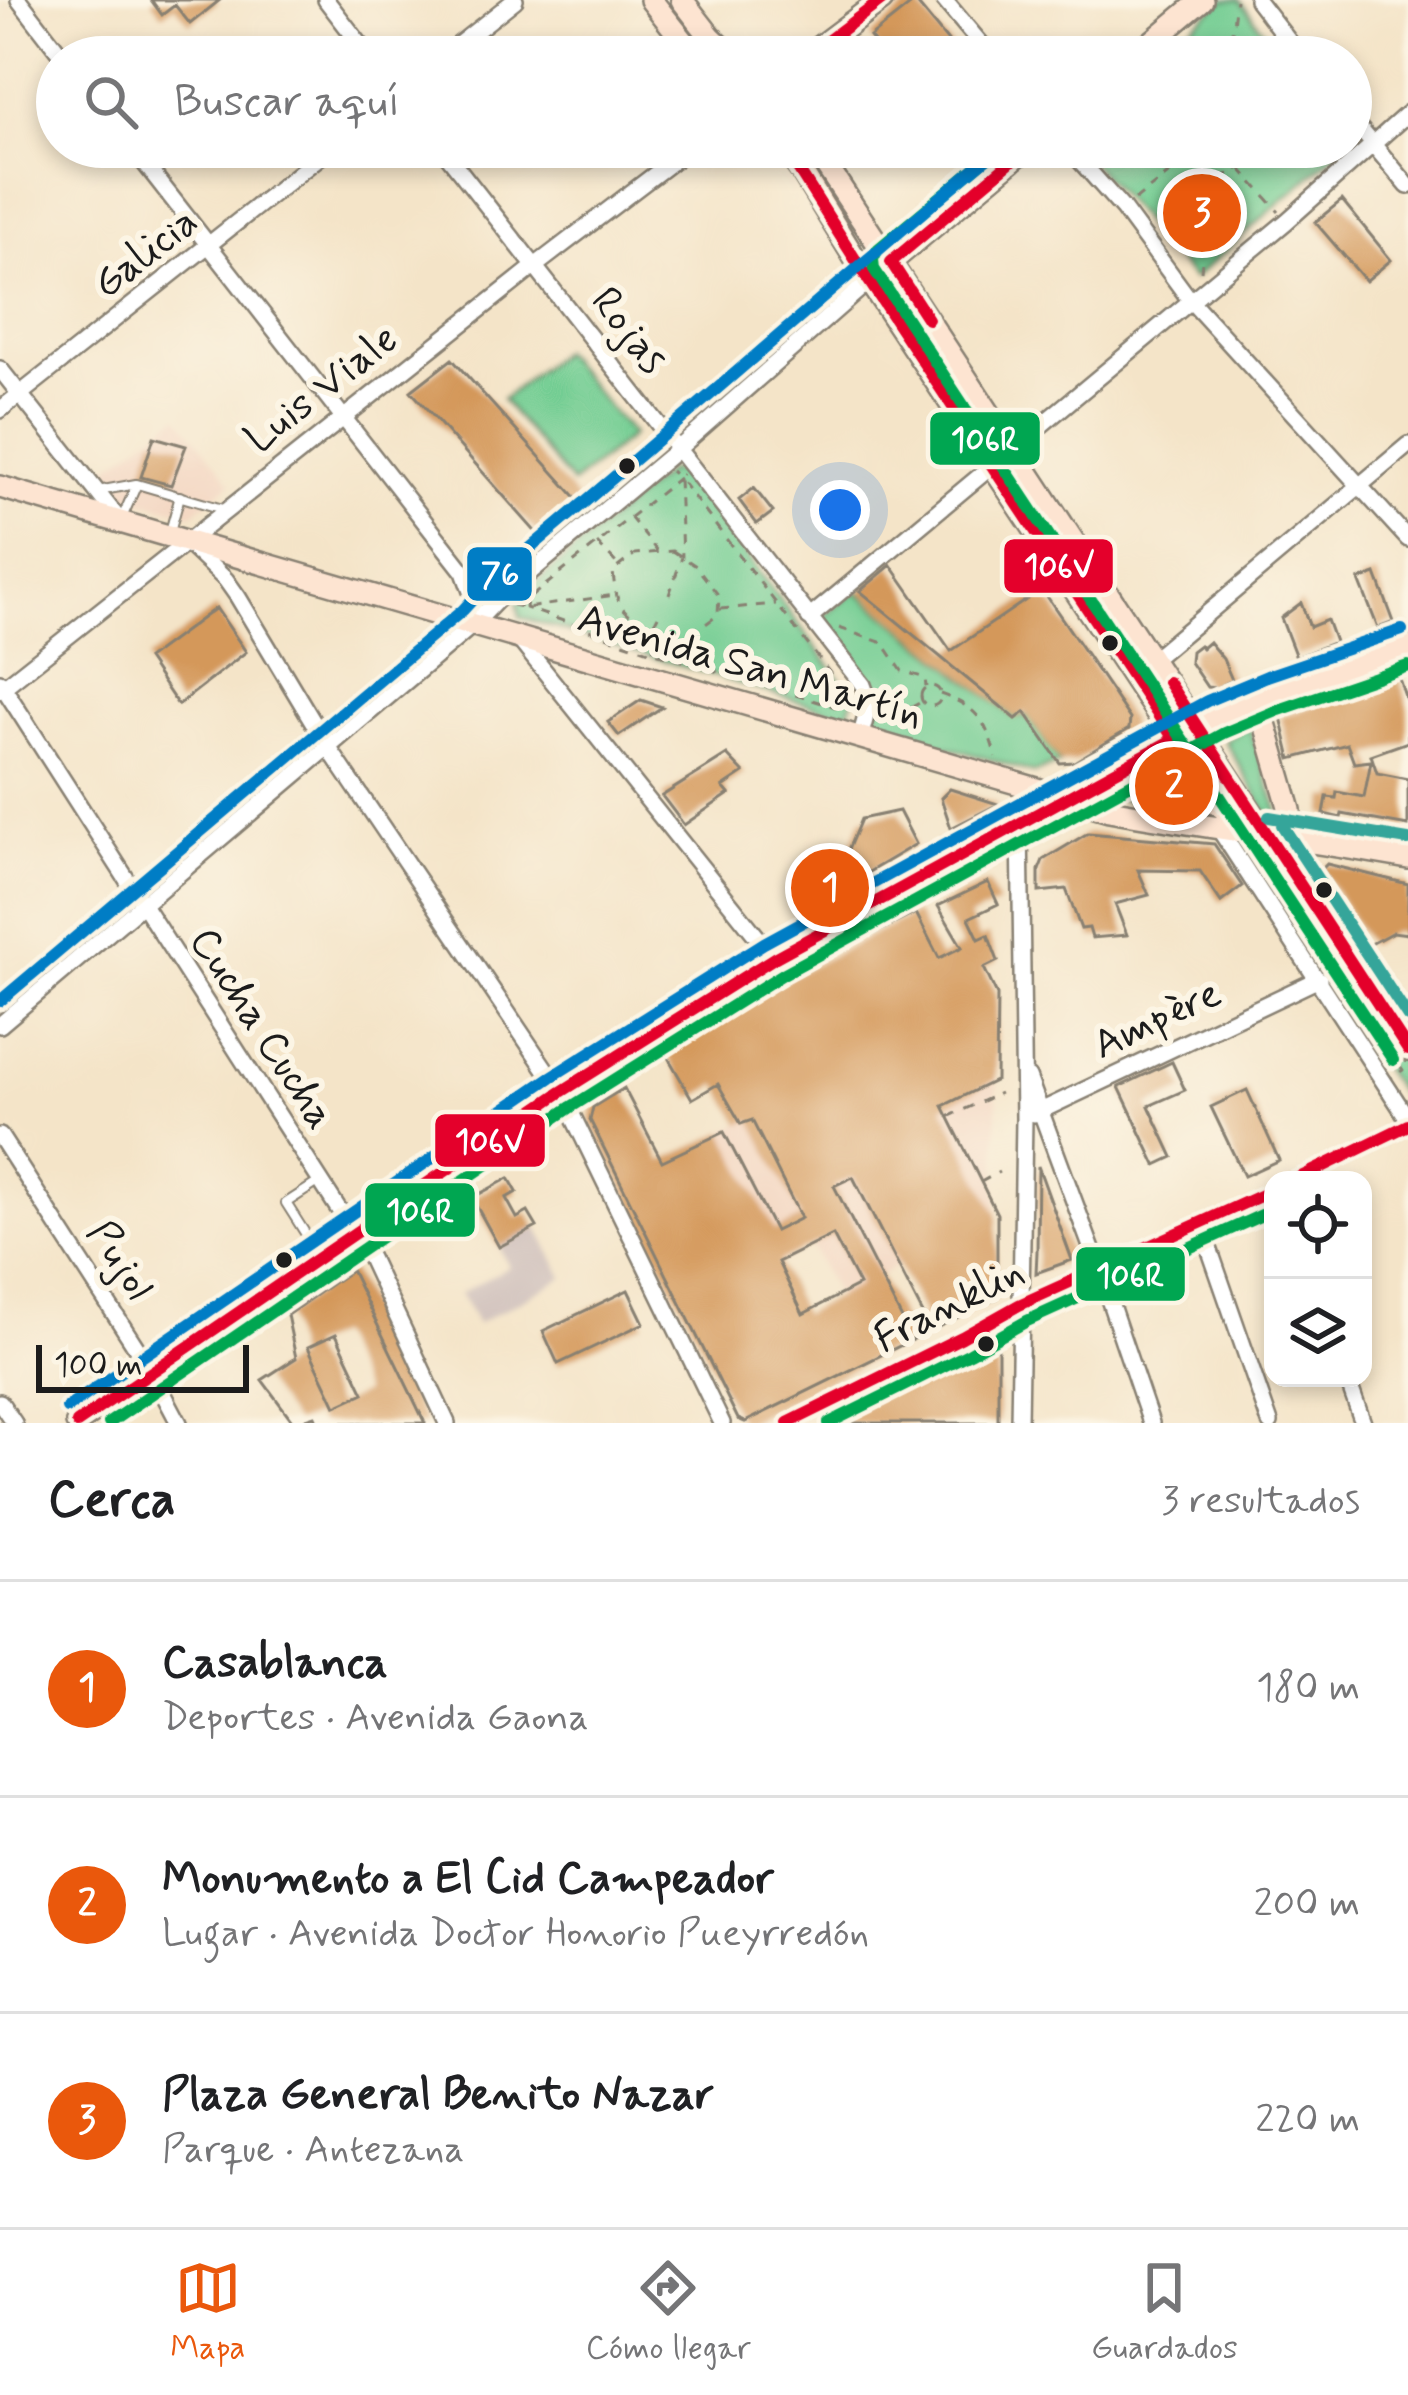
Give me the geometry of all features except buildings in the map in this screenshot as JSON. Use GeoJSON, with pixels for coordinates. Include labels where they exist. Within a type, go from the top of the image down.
{"type":"FeatureCollection","features":[{"type":"Feature","properties":{"kind":"main road"},"geometry":{"type":"LineString","coordinates":[[651,0],[679,36]]}},
{"type":"Feature","properties":{"kind":"main road"},"geometry":{"type":"LineString","coordinates":[[682,0],[710,36]]}},
{"type":"Feature","properties":{"kind":"main road"},"geometry":{"type":"LineString","coordinates":[[1159,36],[1202,0]]}},
{"type":"Feature","properties":{"kind":"main road"},"geometry":{"type":"LineString","coordinates":[[832,36],[876,1]]}},
{"type":"Feature","properties":{"kind":"main road"},"geometry":{"type":"LineString","coordinates":[[799,168],[869,281],[1217,803],[1237,821],[1267,836]]}},
{"type":"Feature","properties":{"kind":"main road"},"geometry":{"type":"LineString","coordinates":[[828,168],[1408,1050]]}},
{"type":"Feature","properties":{"kind":"main road"},"geometry":{"type":"LineString","coordinates":[[869,281],[1003,168]]}},
{"type":"Feature","properties":{"kind":"main road","name":"Avenida San Martín"},"geometry":{"type":"LineString","coordinates":[[0,487],[860,737],[997,771],[1109,810],[1408,858]]}},
{"type":"Feature","properties":{"kind":"main road"},"geometry":{"type":"LineString","coordinates":[[77,1423],[561,1092],[774,958],[1197,726],[1408,647]]}},
{"type":"Feature","properties":{"kind":"main road"},"geometry":{"type":"LineString","coordinates":[[1258,700],[1290,810],[1282,826],[1267,836]]}},
{"type":"Feature","properties":{"kind":"main road"},"geometry":{"type":"LineString","coordinates":[[997,771],[1016,794],[1020,823]]}},
{"type":"Feature","properties":{"kind":"street"},"geometry":{"type":"LineString","coordinates":[[20,0],[47,36]]}},
{"type":"Feature","properties":{"kind":"street"},"geometry":{"type":"LineString","coordinates":[[326,0],[354,36]]}},
{"type":"Feature","properties":{"kind":"street"},"geometry":{"type":"LineString","coordinates":[[470,36],[515,0]]}},
{"type":"Feature","properties":{"kind":"street"},"geometry":{"type":"LineString","coordinates":[[944,0],[974,36]]}},
{"type":"Feature","properties":{"kind":"street"},"geometry":{"type":"LineString","coordinates":[[1257,0],[1285,36]]}},
{"type":"Feature","properties":{"kind":"street"},"geometry":{"type":"LineString","coordinates":[[1408,113],[1372,144],[1408,186]]}},
{"type":"Feature","properties":{"kind":"street"},"geometry":{"type":"LineString","coordinates":[[147,168],[464,572],[475,623]]}},
{"type":"Feature","properties":{"kind":"street","name":"Galicia"},"geometry":{"type":"LineString","coordinates":[[0,410],[306,168]]}},
{"type":"Feature","properties":{"kind":"street","name":"Rojas"},"geometry":{"type":"LineString","coordinates":[[458,168],[863,685],[868,711],[860,737]]}},
{"type":"Feature","properties":{"kind":"street","name":"Luis Viale"},"geometry":{"type":"LineString","coordinates":[[1,686],[177,540],[227,510],[663,168]]}},
{"type":"Feature","properties":{"kind":"street"},"geometry":{"type":"LineString","coordinates":[[1087,168],[1190,300],[1408,539]]}},
{"type":"Feature","properties":{"kind":"street"},"geometry":{"type":"LineString","coordinates":[[808,617],[1346,168]]}},
{"type":"Feature","properties":{"kind":"street"},"geometry":{"type":"LineString","coordinates":[[0,1025],[869,281]]}},
{"type":"Feature","properties":{"kind":"street"},"geometry":{"type":"LineString","coordinates":[[0,369],[120,521]]}},
{"type":"Feature","properties":{"kind":"street"},"geometry":{"type":"LineString","coordinates":[[1153,659],[1408,445]]}},
{"type":"Feature","properties":{"kind":"street"},"geometry":{"type":"LineString","coordinates":[[177,540],[226,580],[238,597],[328,747],[561,1092],[722,1423]]}},
{"type":"Feature","properties":{"kind":"street"},"geometry":{"type":"LineString","coordinates":[[516,635],[774,958]]}},
{"type":"Feature","properties":{"kind":"street","name":"Cucha Cucha"},"geometry":{"type":"LineString","coordinates":[[1,686],[370,1258],[447,1423]]}},
{"type":"Feature","properties":{"kind":"street"},"geometry":{"type":"LineString","coordinates":[[1019,1423],[1024,1119],[1020,823]]}},
{"type":"Feature","properties":{"kind":"street"},"geometry":{"type":"LineString","coordinates":[[1219,830],[1408,1122],[1313,1171]]}},
{"type":"Feature","properties":{"kind":"street","name":"Ampère"},"geometry":{"type":"LineString","coordinates":[[1024,1119],[1319,980]]}},
{"type":"Feature","properties":{"kind":"street"},"geometry":{"type":"LineString","coordinates":[[1022,1063],[1151,1423]]}},
{"type":"Feature","properties":{"kind":"street","name":"Pujol"},"geometry":{"type":"LineString","coordinates":[[0,1136],[152,1372],[179,1423]]}},
{"type":"Feature","properties":{"kind":"street","name":"Franklin"},"geometry":{"type":"LineString","coordinates":[[788,1423],[1019,1305],[1264,1194]]}},
{"type":"Feature","properties":{"kind":"street"},"geometry":{"type":"LineString","coordinates":[[1201,1225],[1270,1423]]}},
{"type":"Feature","properties":{"kind":"street"},"geometry":{"type":"LineString","coordinates":[[1350,1387],[1363,1423]]}},
{"type":"Feature","properties":{"kind":"street"},"geometry":{"type":"LineString","coordinates":[[0,1402],[14,1423]]}},
{"type":"Feature","properties":{"kind":"lane"},"geometry":{"type":"LineString","coordinates":[[120,521],[137,484]]}},
{"type":"Feature","properties":{"kind":"lane"},"geometry":{"type":"LineString","coordinates":[[96,491],[137,484],[227,510]]}},
{"type":"Feature","properties":{"kind":"lane"},"geometry":{"type":"LineString","coordinates":[[177,540],[179,496]]}},
{"type":"Feature","properties":{"kind":"lane"},"geometry":{"type":"LineString","coordinates":[[320,1181],[286,1203],[320,1257]]}},
{"type":"Feature","properties":{"kind":"path"},"geometry":{"type":"LineString","coordinates":[[1231,36],[1236,0]]}},
{"type":"Feature","properties":{"kind":"path"},"geometry":{"type":"LineString","coordinates":[[1123,209],[1177,168]]}},
{"type":"Feature","properties":{"kind":"path"},"geometry":{"type":"LineString","coordinates":[[1194,168],[1210,176],[1240,168],[1287,221]]}},
{"type":"Feature","properties":{"kind":"path"},"geometry":{"type":"LineString","coordinates":[[1190,300],[1200,284],[1210,176]]}},
{"type":"Feature","properties":{"kind":"path"},"geometry":{"type":"LineString","coordinates":[[661,463],[679,478],[847,695],[842,709]]}},
{"type":"Feature","properties":{"kind":"path"},"geometry":{"type":"LineString","coordinates":[[526,608],[527,600],[679,478],[691,463]]}},
{"type":"Feature","properties":{"kind":"path"},"geometry":{"type":"LineString","coordinates":[[669,596],[682,557],[679,478]]}},
{"type":"Feature","properties":{"kind":"path"},"geometry":{"type":"LineString","coordinates":[[630,517],[658,552]]}},
{"type":"Feature","properties":{"kind":"path"},"geometry":{"type":"LineString","coordinates":[[597,543],[619,566]]}},
{"type":"Feature","properties":{"kind":"path"},"geometry":{"type":"LineString","coordinates":[[673,551],[682,557],[719,596],[718,615],[704,626],[678,630],[637,620],[621,606],[613,571],[619,566],[635,554],[673,551]]}},
{"type":"Feature","properties":{"kind":"path"},"geometry":{"type":"LineString","coordinates":[[526,608],[617,595]]}},
{"type":"Feature","properties":{"kind":"path"},"geometry":{"type":"LineString","coordinates":[[496,601],[852,712]]}},
{"type":"Feature","properties":{"kind":"path"},"geometry":{"type":"LineString","coordinates":[[719,609],[778,604]]}},
{"type":"Feature","properties":{"kind":"path"},"geometry":{"type":"LineString","coordinates":[[652,652],[659,614]]}},
{"type":"Feature","properties":{"kind":"path"},"geometry":{"type":"LineString","coordinates":[[842,629],[883,643],[902,670],[925,678],[923,701]]}},
{"type":"Feature","properties":{"kind":"path"},"geometry":{"type":"LineString","coordinates":[[926,687],[964,702],[981,718],[997,771]]}},
{"type":"Feature","properties":{"kind":"path"},"geometry":{"type":"LineString","coordinates":[[885,722],[923,701],[935,704],[940,694]]}},
{"type":"Feature","properties":{"kind":"path"},"geometry":{"type":"LineString","coordinates":[[948,1118],[1000,1093]]}},
{"type":"Feature","properties":{"kind":"path"},"geometry":{"type":"LineString","coordinates":[[981,1181],[999,1172]]}},
{"type":"Feature","properties":{"kind":"shaded area"},"geometry":{"type":"Polygon","coordinates":[[[179,416],[231,483],[192,514],[121,496],[103,471],[179,416]]]}},
{"type":"Feature","properties":{"kind":"shaded area"},"geometry":{"type":"Polygon","coordinates":[[[997,1001],[997,1214],[837,1297],[811,1246],[685,1311],[621,1181],[997,1001]]]}},
{"type":"Feature","properties":{"kind":"shaded area"},"geometry":{"type":"Polygon","coordinates":[[[537,1227],[564,1277],[477,1324],[460,1293],[509,1267],[499,1247],[537,1227]]]}},
{"type":"Feature","properties":{"kind":"green space"},"geometry":{"type":"Polygon","coordinates":[[[1224,0],[1239,0],[1268,36],[1180,36],[1224,0]]]}},
{"type":"Feature","properties":{"kind":"green space"},"geometry":{"type":"Polygon","coordinates":[[[1096,168],[1319,168],[1193,279],[1096,168]]]}},
{"type":"Feature","properties":{"kind":"green space"},"geometry":{"type":"Polygon","coordinates":[[[561,351],[632,435],[572,484],[502,400],[561,351]]]}},
{"type":"Feature","properties":{"kind":"green space"},"geometry":{"type":"Polygon","coordinates":[[[669,470],[683,473],[854,697],[847,716],[520,617],[517,599],[669,470]]]}},
{"type":"Feature","properties":{"kind":"green space"},"geometry":{"type":"Polygon","coordinates":[[[856,591],[1015,718],[1028,716],[1060,763],[1034,773],[874,725],[878,701],[819,620],[856,591]]]}},
{"type":"Feature","properties":{"kind":"green space"},"geometry":{"type":"Polygon","coordinates":[[[1249,726],[1278,810],[1276,816],[1266,811],[1225,741],[1249,726]]]}},
{"type":"Feature","properties":{"kind":"green space"},"geometry":{"type":"Polygon","coordinates":[[[1176,758],[1217,818],[1161,807],[1144,794],[1156,808],[1126,800],[1132,795],[1117,797],[1117,788],[1176,758]]]}},
{"type":"Feature","properties":{"kind":"green space"},"geometry":{"type":"Polygon","coordinates":[[[1249,867],[1273,868],[1408,1073],[1408,1106],[1249,867]]]}},
{"type":"Feature","properties":{"kind":"transit line","name":"106V"},"geometry":{"type":"LineString","coordinates":[[834,36],[882,0]]}},
{"type":"Feature","properties":{"kind":"transit line","name":"106V"},"geometry":{"type":"LineString","coordinates":[[77,1423],[561,1092],[774,958],[1174,739],[797,168]]}},
{"type":"Feature","properties":{"kind":"transit line","name":"106R"},"geometry":{"type":"LineString","coordinates":[[975,168],[878,249],[874,269],[1393,1060]]}},
{"type":"Feature","properties":{"kind":"transit line","name":"76"},"geometry":{"type":"LineString","coordinates":[[0,1001],[975,168]]}},
{"type":"Feature","properties":{"kind":"transit line","name":"106V"},"geometry":{"type":"LineString","coordinates":[[928,319],[891,262],[1003,168]]}},
{"type":"Feature","properties":{"kind":"transit line","name":"76"},"geometry":{"type":"LineString","coordinates":[[67,1408],[551,1077],[764,943],[1207,701],[1402,630]]}},
{"type":"Feature","properties":{"kind":"transit line","name":"106R"},"geometry":{"type":"LineString","coordinates":[[109,1423],[571,1107],[783,974],[1224,733],[1408,666]]}},
{"type":"Feature","properties":{"kind":"transit line","name":"106V"},"geometry":{"type":"LineString","coordinates":[[1168,682],[1408,1050]]}},
{"type":"Feature","properties":{"kind":"transit line"},"geometry":{"type":"LineString","coordinates":[[1269,817],[1408,840]]}},
{"type":"Feature","properties":{"kind":"transit line"},"geometry":{"type":"LineString","coordinates":[[1282,825],[1408,1017]]}},
{"type":"Feature","properties":{"kind":"transit line","name":"106V"},"geometry":{"type":"LineString","coordinates":[[1313,1171],[1408,1125]]}},
{"type":"Feature","properties":{"kind":"transit line","name":"106V"},"geometry":{"type":"LineString","coordinates":[[788,1423],[1019,1305],[1264,1194]]}},
{"type":"Feature","properties":{"kind":"transit line","name":"106R"},"geometry":{"type":"LineString","coordinates":[[829,1423],[1027,1321],[1264,1214]]}},
{"type":"Feature","properties":{"kind":"place","name":"Plaza General Benito Nazar"},"geometry":{"type":"Point","coordinates":[1202,213]}},
{"type":"Feature","properties":{"kind":"place","name":"Monumento a El Cid Campeador"},"geometry":{"type":"Point","coordinates":[1174,786]}},
{"type":"Feature","properties":{"kind":"place","name":"Casablanca"},"geometry":{"type":"Point","coordinates":[830,888]}}]}
